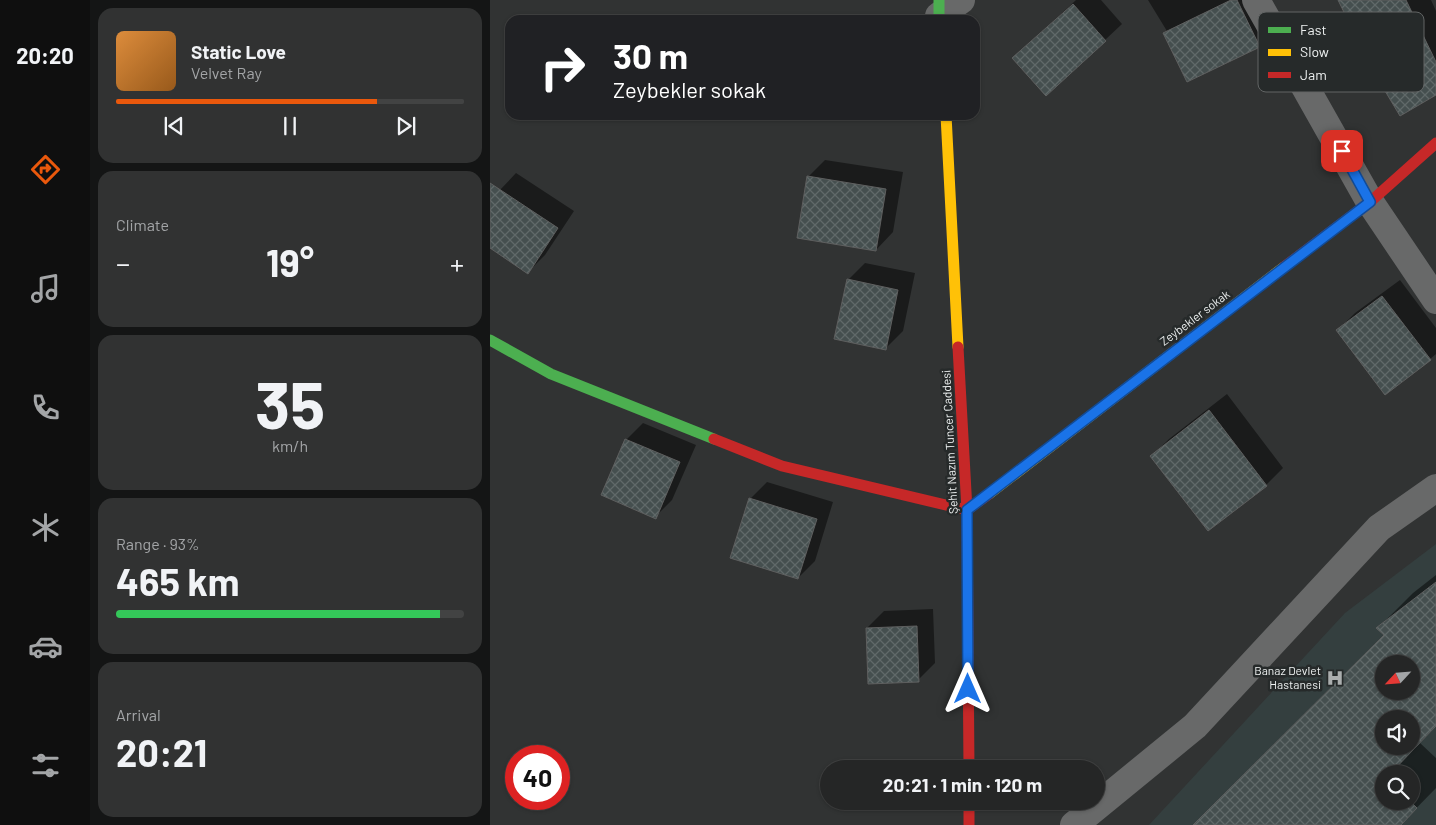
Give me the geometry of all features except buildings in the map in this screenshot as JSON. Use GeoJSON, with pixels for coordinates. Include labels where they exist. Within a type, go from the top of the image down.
{"type":"FeatureCollection","features":[{"type":"Feature","properties":{"kind":"street"},"geometry":{"type":"LineString","coordinates":[[939,12],[961,0]]}},
{"type":"Feature","properties":{"kind":"street"},"geometry":{"type":"LineString","coordinates":[[1256,0],[1263,12]]}},
{"type":"Feature","properties":{"kind":"street"},"geometry":{"type":"LineString","coordinates":[[1308,92],[1370,202],[1436,300]]}},
{"type":"Feature","properties":{"kind":"street","name":"Şehit Nazım Tuncer Caddesi"},"geometry":{"type":"LineString","coordinates":[[946,120],[967,510],[969,760]]}},
{"type":"Feature","properties":{"kind":"street","name":"Zeybekler sokak"},"geometry":{"type":"LineString","coordinates":[[967,510],[1370,202],[1436,142]]}},
{"type":"Feature","properties":{"kind":"street"},"geometry":{"type":"LineString","coordinates":[[490,340],[551,374],[782,466],[967,510]]}},
{"type":"Feature","properties":{"kind":"street"},"geometry":{"type":"LineString","coordinates":[[1074,825],[1195,726],[1379,528],[1436,488]]}},
{"type":"Feature","properties":{"kind":"street"},"geometry":{"type":"LineString","coordinates":[[969,810],[969,825]]}},
{"type":"Feature","properties":{"kind":"shaded area","name":"Banaz Devlet Hastanesi"},"geometry":{"type":"Polygon","coordinates":[[[1436,544],[1436,825],[1149,825],[1345,613],[1436,544]]]}},
{"type":"Feature","properties":{"kind":"traffic: fast"},"geometry":{"type":"LineString","coordinates":[[939,0],[939,15]]}},
{"type":"Feature","properties":{"kind":"traffic: fast"},"geometry":{"type":"LineString","coordinates":[[490,340],[551,374],[714,439]]}},
{"type":"Feature","properties":{"kind":"traffic: slow"},"geometry":{"type":"LineString","coordinates":[[946,120],[958,347]]}},
{"type":"Feature","properties":{"kind":"traffic: slow"},"geometry":{"type":"LineString","coordinates":[[989,494],[1284,267]]}},
{"type":"Feature","properties":{"kind":"traffic: jam"},"geometry":{"type":"LineString","coordinates":[[1284,267],[1370,202],[1436,143]]}},
{"type":"Feature","properties":{"kind":"traffic: jam"},"geometry":{"type":"LineString","coordinates":[[958,347],[967,510],[969,760]]}},
{"type":"Feature","properties":{"kind":"traffic: jam"},"geometry":{"type":"LineString","coordinates":[[714,439],[782,466],[967,510],[989,494]]}},
{"type":"Feature","properties":{"kind":"traffic: jam"},"geometry":{"type":"LineString","coordinates":[[969,810],[969,825]]}},
{"type":"Feature","properties":{"kind":"place","name":"Banaz Devlet Hastanesi"},"geometry":{"type":"Point","coordinates":[1335,678]}},
{"type":"Feature","properties":{"kind":"route"},"geometry":{"type":"LineString","coordinates":[[968,689],[967,510],[1370,202],[1342,151]]}}]}
